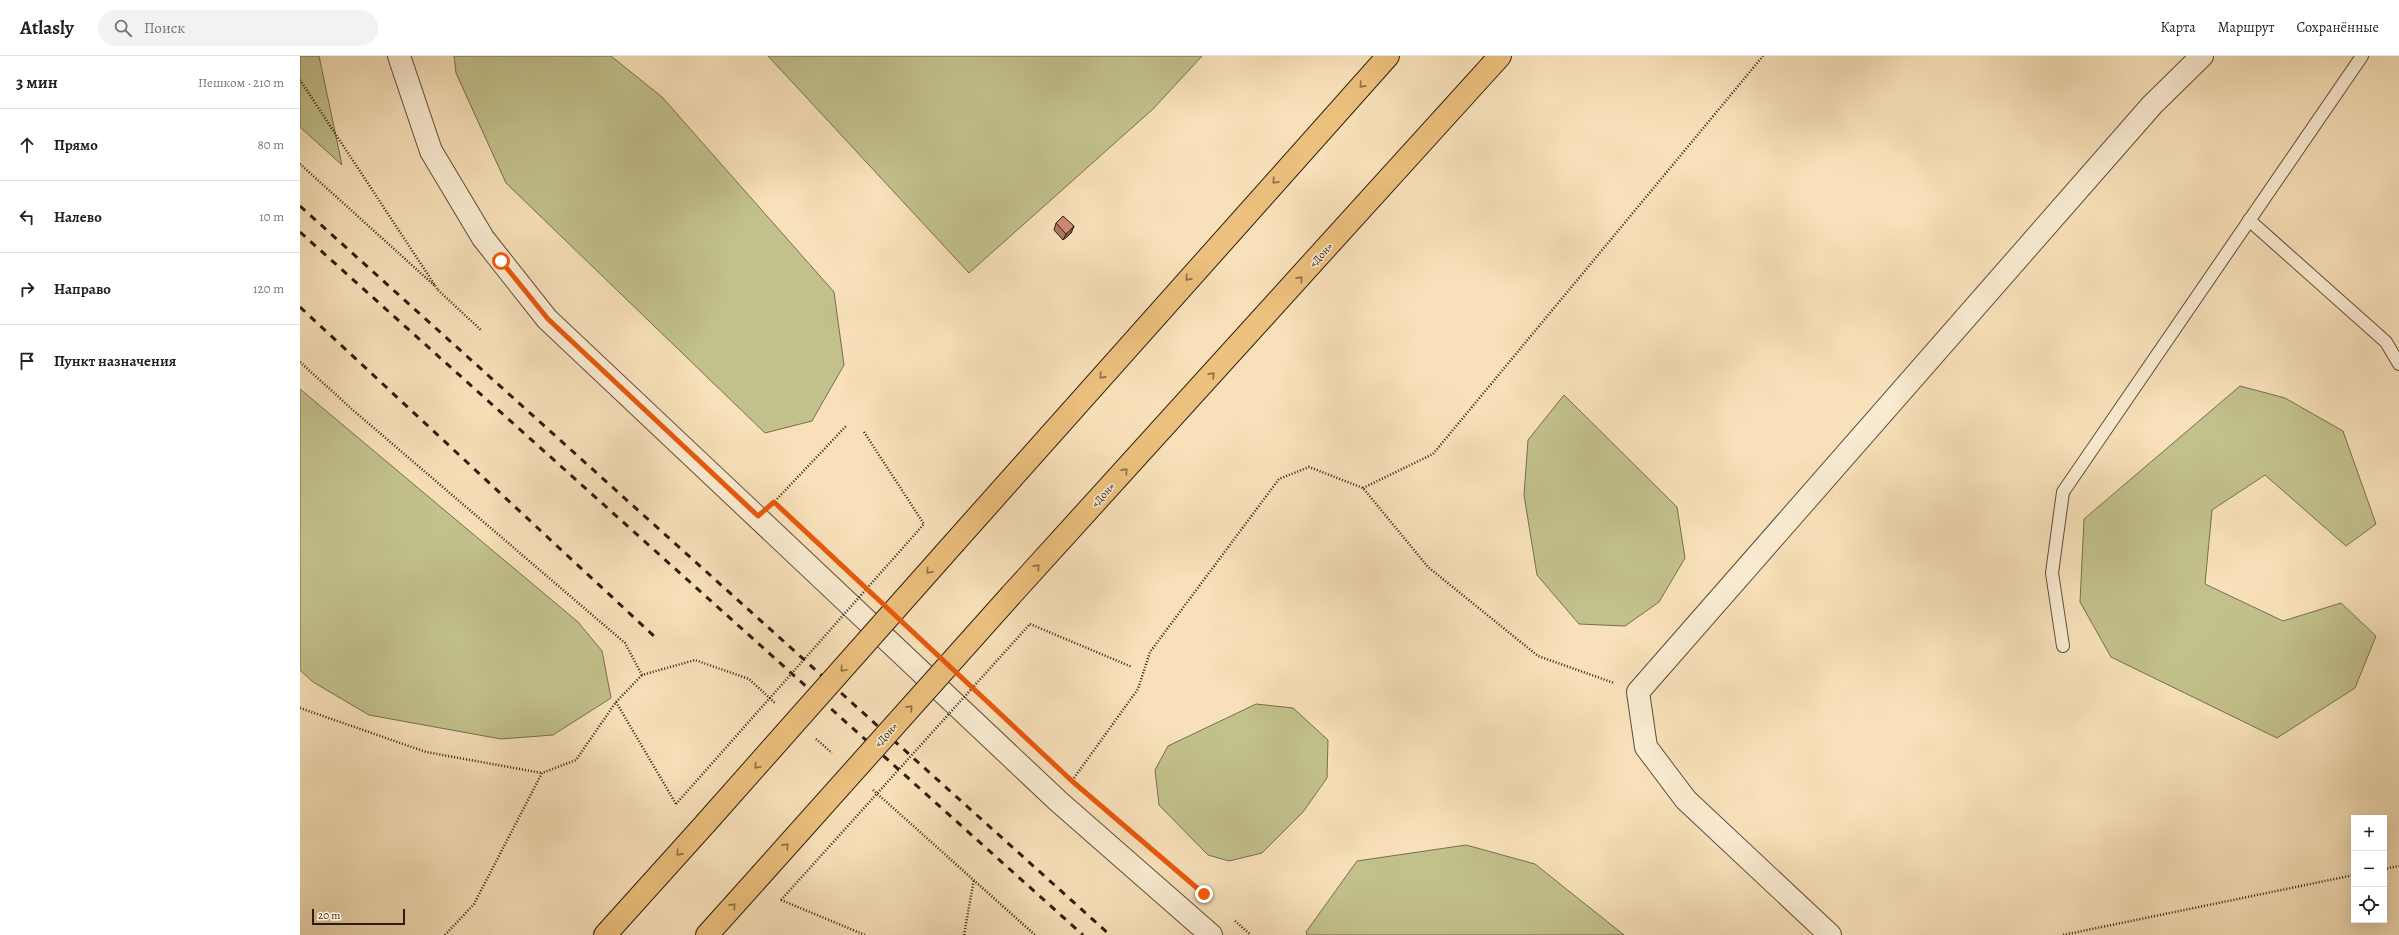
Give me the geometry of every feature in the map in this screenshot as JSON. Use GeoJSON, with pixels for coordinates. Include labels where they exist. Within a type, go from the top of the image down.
{"type":"FeatureCollection","features":[{"type":"Feature","properties":{"kind":"highway"},"geometry":{"type":"LineString","coordinates":[[605,935],[1249,210],[1388,56]]}},
{"type":"Feature","properties":{"kind":"highway","name":"«Дон»"},"geometry":{"type":"LineString","coordinates":[[707,935],[1011,595],[1500,56]]}},
{"type":"Feature","properties":{"kind":"street"},"geometry":{"type":"LineString","coordinates":[[399,56],[431,151],[483,238],[548,319],[1058,801],[1211,935]]}},
{"type":"Feature","properties":{"kind":"street"},"geometry":{"type":"LineString","coordinates":[[1830,935],[1686,800],[1646,747],[1638,692],[2152,105],[2202,56]]}},
{"type":"Feature","properties":{"kind":"lane"},"geometry":{"type":"LineString","coordinates":[[2062,646],[2052,573],[2063,492],[2362,56]]}},
{"type":"Feature","properties":{"kind":"lane"},"geometry":{"type":"LineString","coordinates":[[2249,220],[2386,342],[2399,348]]}},
{"type":"Feature","properties":{"kind":"lane"},"geometry":{"type":"LineString","coordinates":[[2386,342],[2399,364]]}},
{"type":"Feature","properties":{"kind":"path"},"geometry":{"type":"LineString","coordinates":[[1363,488],[1433,454],[1763,56]]}},
{"type":"Feature","properties":{"kind":"path"},"geometry":{"type":"LineString","coordinates":[[300,80],[438,290]]}},
{"type":"Feature","properties":{"kind":"path"},"geometry":{"type":"LineString","coordinates":[[300,164],[482,331]]}},
{"type":"Feature","properties":{"kind":"path"},"geometry":{"type":"LineString","coordinates":[[300,362],[354,411],[625,643],[642,675]]}},
{"type":"Feature","properties":{"kind":"path"},"geometry":{"type":"LineString","coordinates":[[758,516],[847,425]]}},
{"type":"Feature","properties":{"kind":"path"},"geometry":{"type":"LineString","coordinates":[[616,702],[676,804],[924,524],[864,432]]}},
{"type":"Feature","properties":{"kind":"path"},"geometry":{"type":"LineString","coordinates":[[1067,775],[1072,781],[1138,689],[1150,652],[1279,479],[1308,467],[1363,488],[1428,567],[1538,656],[1638,692]]}},
{"type":"Feature","properties":{"kind":"path"},"geometry":{"type":"LineString","coordinates":[[866,588],[872,593]]}},
{"type":"Feature","properties":{"kind":"path"},"geometry":{"type":"LineString","coordinates":[[865,935],[781,900],[1030,624],[1132,667]]}},
{"type":"Feature","properties":{"kind":"path"},"geometry":{"type":"LineString","coordinates":[[300,708],[426,752],[542,772],[576,760],[616,702],[642,675],[695,660],[748,679],[777,704]]}},
{"type":"Feature","properties":{"kind":"path"},"geometry":{"type":"LineString","coordinates":[[969,684],[975,690]]}},
{"type":"Feature","properties":{"kind":"path"},"geometry":{"type":"LineString","coordinates":[[812,735],[835,756]]}},
{"type":"Feature","properties":{"kind":"path"},"geometry":{"type":"LineString","coordinates":[[445,935],[474,904],[542,772]]}},
{"type":"Feature","properties":{"kind":"path"},"geometry":{"type":"LineString","coordinates":[[870,787],[1035,935]]}},
{"type":"Feature","properties":{"kind":"path"},"geometry":{"type":"LineString","coordinates":[[2387,868],[2399,866]]}},
{"type":"Feature","properties":{"kind":"path"},"geometry":{"type":"LineString","coordinates":[[2063,935],[2351,876]]}},
{"type":"Feature","properties":{"kind":"path"},"geometry":{"type":"LineString","coordinates":[[964,935],[974,879]]}},
{"type":"Feature","properties":{"kind":"path"},"geometry":{"type":"LineString","coordinates":[[1234,920],[1251,935]]}},
{"type":"Feature","properties":{"kind":"shaded area"},"geometry":{"type":"Polygon","coordinates":[[[300,56],[319,56],[342,165],[300,127],[300,56]]]}},
{"type":"Feature","properties":{"kind":"shaded area"},"geometry":{"type":"Polygon","coordinates":[[[454,56],[611,56],[662,97],[834,292],[844,365],[812,421],[765,433],[506,183],[456,73],[454,56]]]}},
{"type":"Feature","properties":{"kind":"shaded area"},"geometry":{"type":"Polygon","coordinates":[[[768,56],[1202,56],[1153,109],[969,273],[768,56]]]}},
{"type":"Feature","properties":{"kind":"shaded area"},"geometry":{"type":"Polygon","coordinates":[[[2240,386],[2285,398],[2343,431],[2376,524],[2346,546],[2265,475],[2212,510],[2205,584],[2283,621],[2341,603],[2376,636],[2355,688],[2277,738],[2111,657],[2080,602],[2084,519],[2240,386]]]}},
{"type":"Feature","properties":{"kind":"shaded area"},"geometry":{"type":"Polygon","coordinates":[[[300,389],[578,622],[602,651],[611,698],[553,735],[501,739],[369,715],[313,682],[300,670],[300,389]]]}},
{"type":"Feature","properties":{"kind":"shaded area"},"geometry":{"type":"Polygon","coordinates":[[[1564,395],[1677,507],[1685,558],[1659,602],[1625,626],[1579,624],[1537,575],[1524,495],[1528,440],[1564,395]]]}},
{"type":"Feature","properties":{"kind":"shaded area"},"geometry":{"type":"Polygon","coordinates":[[[1256,704],[1293,708],[1328,740],[1327,778],[1303,812],[1262,853],[1229,861],[1208,855],[1159,805],[1155,770],[1168,746],[1256,704]]]}},
{"type":"Feature","properties":{"kind":"shaded area"},"geometry":{"type":"Polygon","coordinates":[[[1466,845],[1535,864],[1624,935],[1307,935],[1306,932],[1357,861],[1466,845]]]}},
{"type":"Feature","properties":{"kind":"building"},"geometry":{"type":"Polygon","coordinates":[[[1063,216],[1074,226],[1066,234],[1056,223],[1063,216]]]}},
{"type":"Feature","properties":{"kind":"railway"},"geometry":{"type":"LineString","coordinates":[[300,206],[1110,935]]}},
{"type":"Feature","properties":{"kind":"railway"},"geometry":{"type":"LineString","coordinates":[[300,232],[1083,935]]}},
{"type":"Feature","properties":{"kind":"railway"},"geometry":{"type":"LineString","coordinates":[[300,307],[655,637]]}},
{"type":"Feature","properties":{"kind":"route"},"geometry":{"type":"LineString","coordinates":[[501,261],[548,319],[758,516],[774,502],[1072,781],[1204,894]]}}]}
